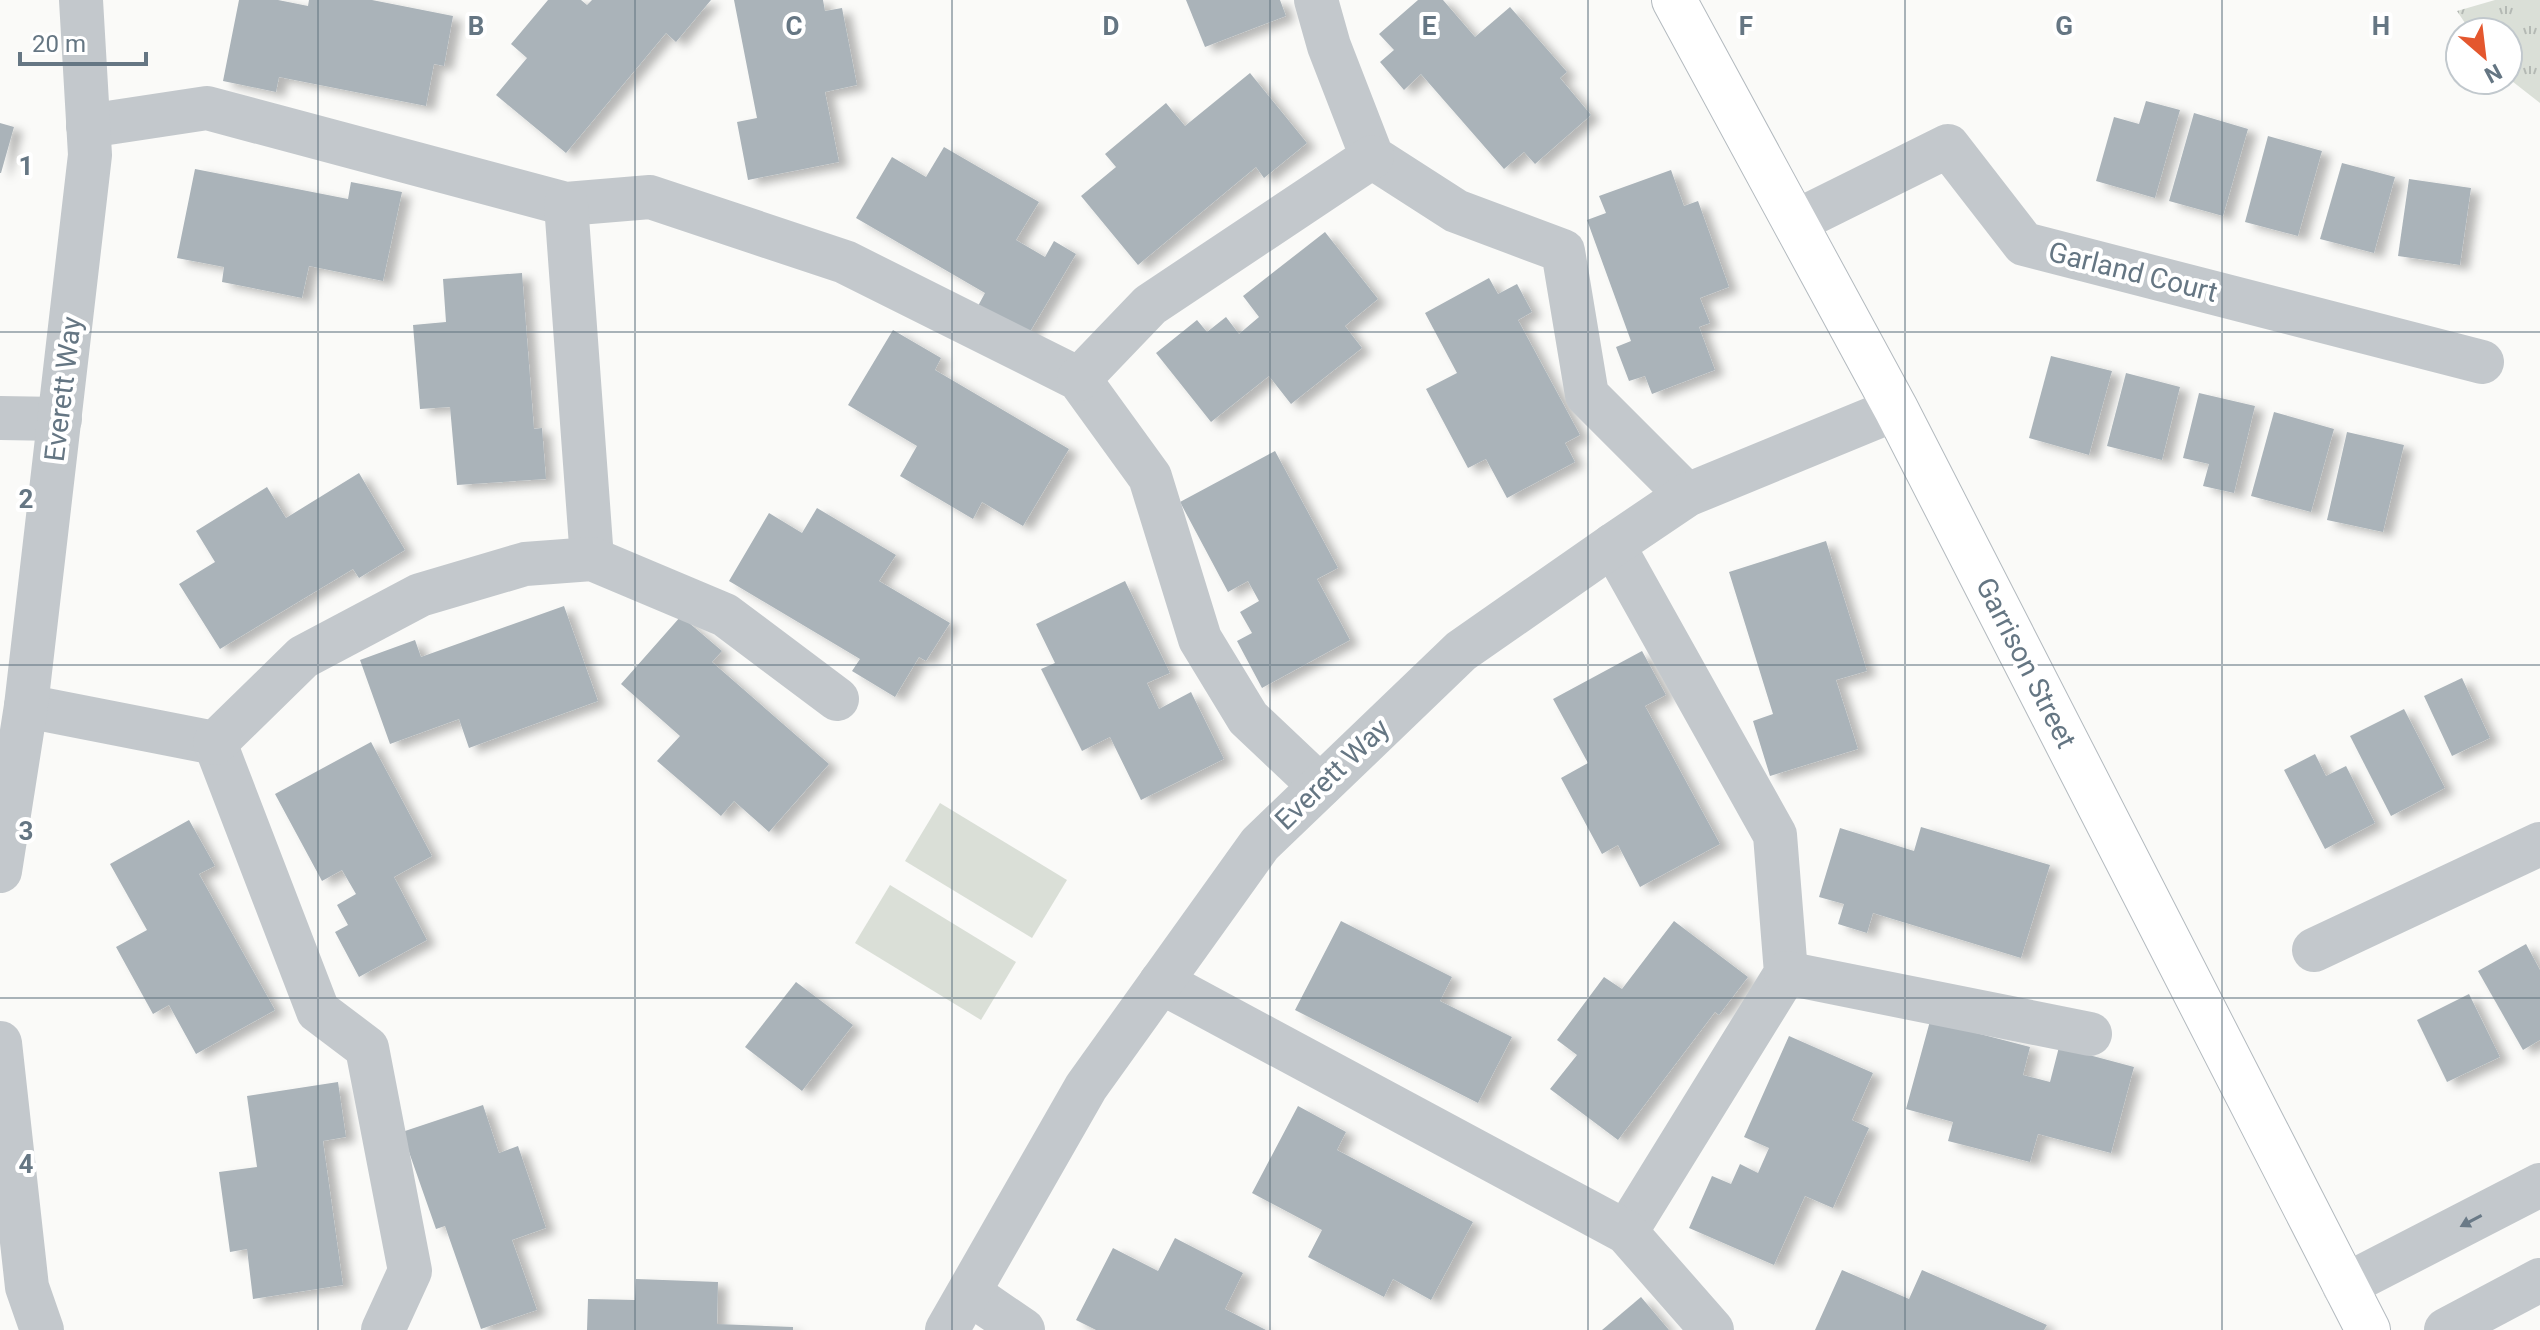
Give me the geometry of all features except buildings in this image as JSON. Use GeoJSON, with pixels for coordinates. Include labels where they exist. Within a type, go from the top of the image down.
{"type":"FeatureCollection","features":[{"type":"Feature","properties":{"kind":"street","name":"Everett Way"},"geometry":{"type":"LineString","coordinates":[[0,871],[26,706],[90,155],[81,0]]}},
{"type":"Feature","properties":{"kind":"street"},"geometry":{"type":"LineString","coordinates":[[1316,0],[1329,46],[1372,157],[1456,211],[1563,251],[1587,395],[1687,495]]}},
{"type":"Feature","properties":{"kind":"street","name":"Garrison Street"},"geometry":{"type":"LineString","coordinates":[[1674,0],[1896,409],[2368,1330]]}},
{"type":"Feature","properties":{"kind":"street"},"geometry":{"type":"LineString","coordinates":[[88,126],[207,108],[566,204],[650,197],[845,262],[1079,379],[1150,477],[1200,639],[1248,718],[1320,786]]}},
{"type":"Feature","properties":{"kind":"street","name":"Garland Court"},"geometry":{"type":"LineString","coordinates":[[1795,222],[1948,146],[2024,244],[2482,362]]}},
{"type":"Feature","properties":{"kind":"street"},"geometry":{"type":"LineString","coordinates":[[1079,379],[1150,305],[1372,157]]}},
{"type":"Feature","properties":{"kind":"street"},"geometry":{"type":"LineString","coordinates":[[566,204],[592,559]]}},
{"type":"Feature","properties":{"kind":"street","name":"Everett Way"},"geometry":{"type":"LineString","coordinates":[[947,1330],[1086,1087],[1260,844],[1461,651],[1613,545],[1687,495],[1896,409]]}},
{"type":"Feature","properties":{"kind":"street"},"geometry":{"type":"LineString","coordinates":[[0,418],[60,419]]}},
{"type":"Feature","properties":{"kind":"street"},"geometry":{"type":"LineString","coordinates":[[1613,545],[1775,835],[1786,973],[1626,1232]]}},
{"type":"Feature","properties":{"kind":"street"},"geometry":{"type":"LineString","coordinates":[[215,743],[303,657],[420,595],[525,564],[592,559],[725,615],[837,699]]}},
{"type":"Feature","properties":{"kind":"street"},"geometry":{"type":"LineString","coordinates":[[26,706],[215,743]]}},
{"type":"Feature","properties":{"kind":"street"},"geometry":{"type":"LineString","coordinates":[[215,743],[318,1011],[367,1048],[410,1271],[383,1330]]}},
{"type":"Feature","properties":{"kind":"street"},"geometry":{"type":"LineString","coordinates":[[2314,950],[2540,844]]}},
{"type":"Feature","properties":{"kind":"street"},"geometry":{"type":"LineString","coordinates":[[1786,973],[2090,1034]]}},
{"type":"Feature","properties":{"kind":"street"},"geometry":{"type":"LineString","coordinates":[[1161,982],[1626,1232],[1712,1330]]}},
{"type":"Feature","properties":{"kind":"street"},"geometry":{"type":"LineString","coordinates":[[0,1043],[27,1287],[42,1330]]}},
{"type":"Feature","properties":{"kind":"street"},"geometry":{"type":"LineString","coordinates":[[2344,1286],[2540,1185]]}},
{"type":"Feature","properties":{"kind":"street"},"geometry":{"type":"LineString","coordinates":[[2446,1330],[2540,1280]]}},
{"type":"Feature","properties":{"kind":"street"},"geometry":{"type":"LineString","coordinates":[[969,1293],[1023,1330]]}},
{"type":"Feature","properties":{"kind":"green space"},"geometry":{"type":"Polygon","coordinates":[[[2495,0],[2540,0],[2540,103],[2524,90],[2524,16],[2460,16],[2457,11],[2495,0]]]}},
{"type":"Feature","properties":{"kind":"green space"},"geometry":{"type":"Polygon","coordinates":[[[940,803],[1067,880],[1032,938],[905,861],[940,803]]]}},
{"type":"Feature","properties":{"kind":"green space"},"geometry":{"type":"Polygon","coordinates":[[[890,885],[1016,962],[981,1020],[855,943],[890,885]]]}}]}
